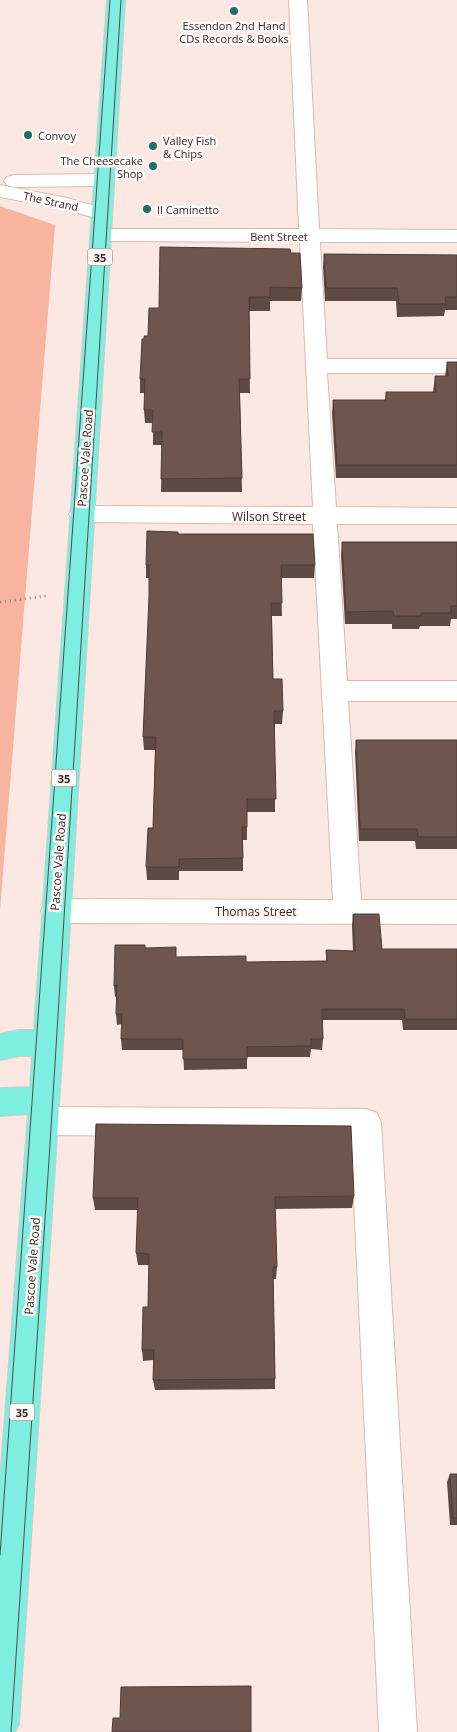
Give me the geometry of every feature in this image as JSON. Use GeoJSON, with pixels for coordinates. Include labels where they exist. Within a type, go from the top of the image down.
{"type":"FeatureCollection","features":[{"type":"Feature","properties":{"kind":"main road","name":"Pascoe Vale Road"},"geometry":{"type":"LineString","coordinates":[[0,1724],[48,1042],[55,911],[116,0]]}},
{"type":"Feature","properties":{"kind":"main road"},"geometry":{"type":"LineString","coordinates":[[0,1047],[19,1043],[48,1042]]}},
{"type":"Feature","properties":{"kind":"main road"},"geometry":{"type":"LineString","coordinates":[[0,1102],[42,1110]]}},
{"type":"Feature","properties":{"kind":"street"},"geometry":{"type":"LineString","coordinates":[[298,0],[316,366],[348,911]]}},
{"type":"Feature","properties":{"kind":"street","name":"The Strand"},"geometry":{"type":"LineString","coordinates":[[0,181],[104,180]]}},
{"type":"Feature","properties":{"kind":"street","name":"The Strand"},"geometry":{"type":"LineString","coordinates":[[0,191],[51,200],[102,214]]}},
{"type":"Feature","properties":{"kind":"street","name":"Bent Street"},"geometry":{"type":"LineString","coordinates":[[101,236],[457,236]]}},
{"type":"Feature","properties":{"kind":"street"},"geometry":{"type":"LineString","coordinates":[[316,366],[457,366]]}},
{"type":"Feature","properties":{"kind":"street","name":"Wilson Street"},"geometry":{"type":"LineString","coordinates":[[82,514],[457,516]]}},
{"type":"Feature","properties":{"kind":"street"},"geometry":{"type":"LineString","coordinates":[[335,691],[457,691]]}},
{"type":"Feature","properties":{"kind":"street","name":"Thomas Street"},"geometry":{"type":"LineString","coordinates":[[55,911],[457,912]]}},
{"type":"Feature","properties":{"kind":"street"},"geometry":{"type":"LineString","coordinates":[[42,1110],[366,1123],[398,1732]]}},
{"type":"Feature","properties":{"kind":"path"},"geometry":{"type":"LineString","coordinates":[[0,602],[52,595]]}},
{"type":"Feature","properties":{"kind":"shaded area"},"geometry":{"type":"Polygon","coordinates":[[[0,206],[55,225],[0,910],[0,206]]]}},
{"type":"Feature","properties":{"kind":"building"},"geometry":{"type":"Polygon","coordinates":[[[160,247],[290,249],[291,253],[300,253],[302,288],[270,287],[270,297],[249,297],[250,379],[239,379],[242,478],[161,479],[162,432],[152,432],[153,410],[144,410],[145,379],[140,379],[142,339],[144,339],[144,336],[148,336],[149,308],[159,308],[160,247]]]}},
{"type":"Feature","properties":{"kind":"building"},"geometry":{"type":"Polygon","coordinates":[[[324,254],[457,255],[457,297],[445,297],[446,304],[399,304],[397,288],[326,288],[324,254]]]}},
{"type":"Feature","properties":{"kind":"building"},"geometry":{"type":"Polygon","coordinates":[[[447,362],[457,362],[457,465],[337,465],[333,400],[386,400],[386,392],[436,392],[435,376],[448,376],[447,362]]]}},
{"type":"Feature","properties":{"kind":"building"},"geometry":{"type":"Polygon","coordinates":[[[147,531],[178,532],[178,534],[313,534],[315,565],[281,565],[282,603],[271,603],[273,679],[282,679],[283,711],[274,711],[276,799],[247,799],[247,827],[242,827],[243,858],[179,859],[179,867],[146,867],[148,828],[153,828],[156,737],[143,737],[149,597],[149,565],[146,565],[147,531]]]}},
{"type":"Feature","properties":{"kind":"building"},"geometry":{"type":"Polygon","coordinates":[[[342,542],[457,542],[457,606],[451,606],[451,613],[421,613],[421,616],[394,616],[393,611],[346,612],[342,542]]]}},
{"type":"Feature","properties":{"kind":"building"},"geometry":{"type":"Polygon","coordinates":[[[356,740],[457,740],[457,837],[418,837],[417,829],[360,829],[356,740]]]}},
{"type":"Feature","properties":{"kind":"building"},"geometry":{"type":"Polygon","coordinates":[[[353,914],[379,914],[382,949],[457,949],[457,1019],[405,1019],[404,1009],[322,1009],[323,1039],[311,1039],[311,1046],[247,1047],[247,1059],[183,1059],[183,1039],[121,1039],[122,1014],[116,1014],[117,985],[114,986],[115,945],[145,945],[145,948],[176,947],[176,957],[246,956],[246,962],[327,961],[326,950],[355,951],[353,914]]]}},
{"type":"Feature","properties":{"kind":"building"},"geometry":{"type":"Polygon","coordinates":[[[96,1124],[351,1126],[354,1196],[275,1197],[277,1267],[273,1267],[275,1379],[153,1380],[154,1350],[142,1350],[143,1307],[148,1307],[149,1254],[136,1253],[138,1198],[93,1198],[96,1124]]]}},
{"type":"Feature","properties":{"kind":"building"},"geometry":{"type":"Polygon","coordinates":[[[450,1474],[457,1474],[457,1518],[453,1518],[450,1474]]]}},
{"type":"Feature","properties":{"kind":"building"},"geometry":{"type":"Polygon","coordinates":[[[251,1686],[251,1732],[112,1732],[113,1718],[120,1718],[121,1687],[251,1686]]]}},
{"type":"Feature","properties":{"kind":"tram line"},"geometry":{"type":"LineString","coordinates":[[0,1555],[110,0]]}},
{"type":"Feature","properties":{"kind":"tram line"},"geometry":{"type":"LineString","coordinates":[[11,1732],[49,1160],[121,0]]}},
{"type":"Feature","properties":{"kind":"place","name":"Essendon 2nd Hand CDs Records & Books"},"geometry":{"type":"Point","coordinates":[234,11]}},
{"type":"Feature","properties":{"kind":"place","name":"Convoy"},"geometry":{"type":"Point","coordinates":[28,135]}},
{"type":"Feature","properties":{"kind":"place","name":"Valley Fish & Chips"},"geometry":{"type":"Point","coordinates":[153,146]}},
{"type":"Feature","properties":{"kind":"place","name":"The Cheesecake Shop"},"geometry":{"type":"Point","coordinates":[153,166]}},
{"type":"Feature","properties":{"kind":"place","name":"Il Caminetto"},"geometry":{"type":"Point","coordinates":[147,209]}}]}
